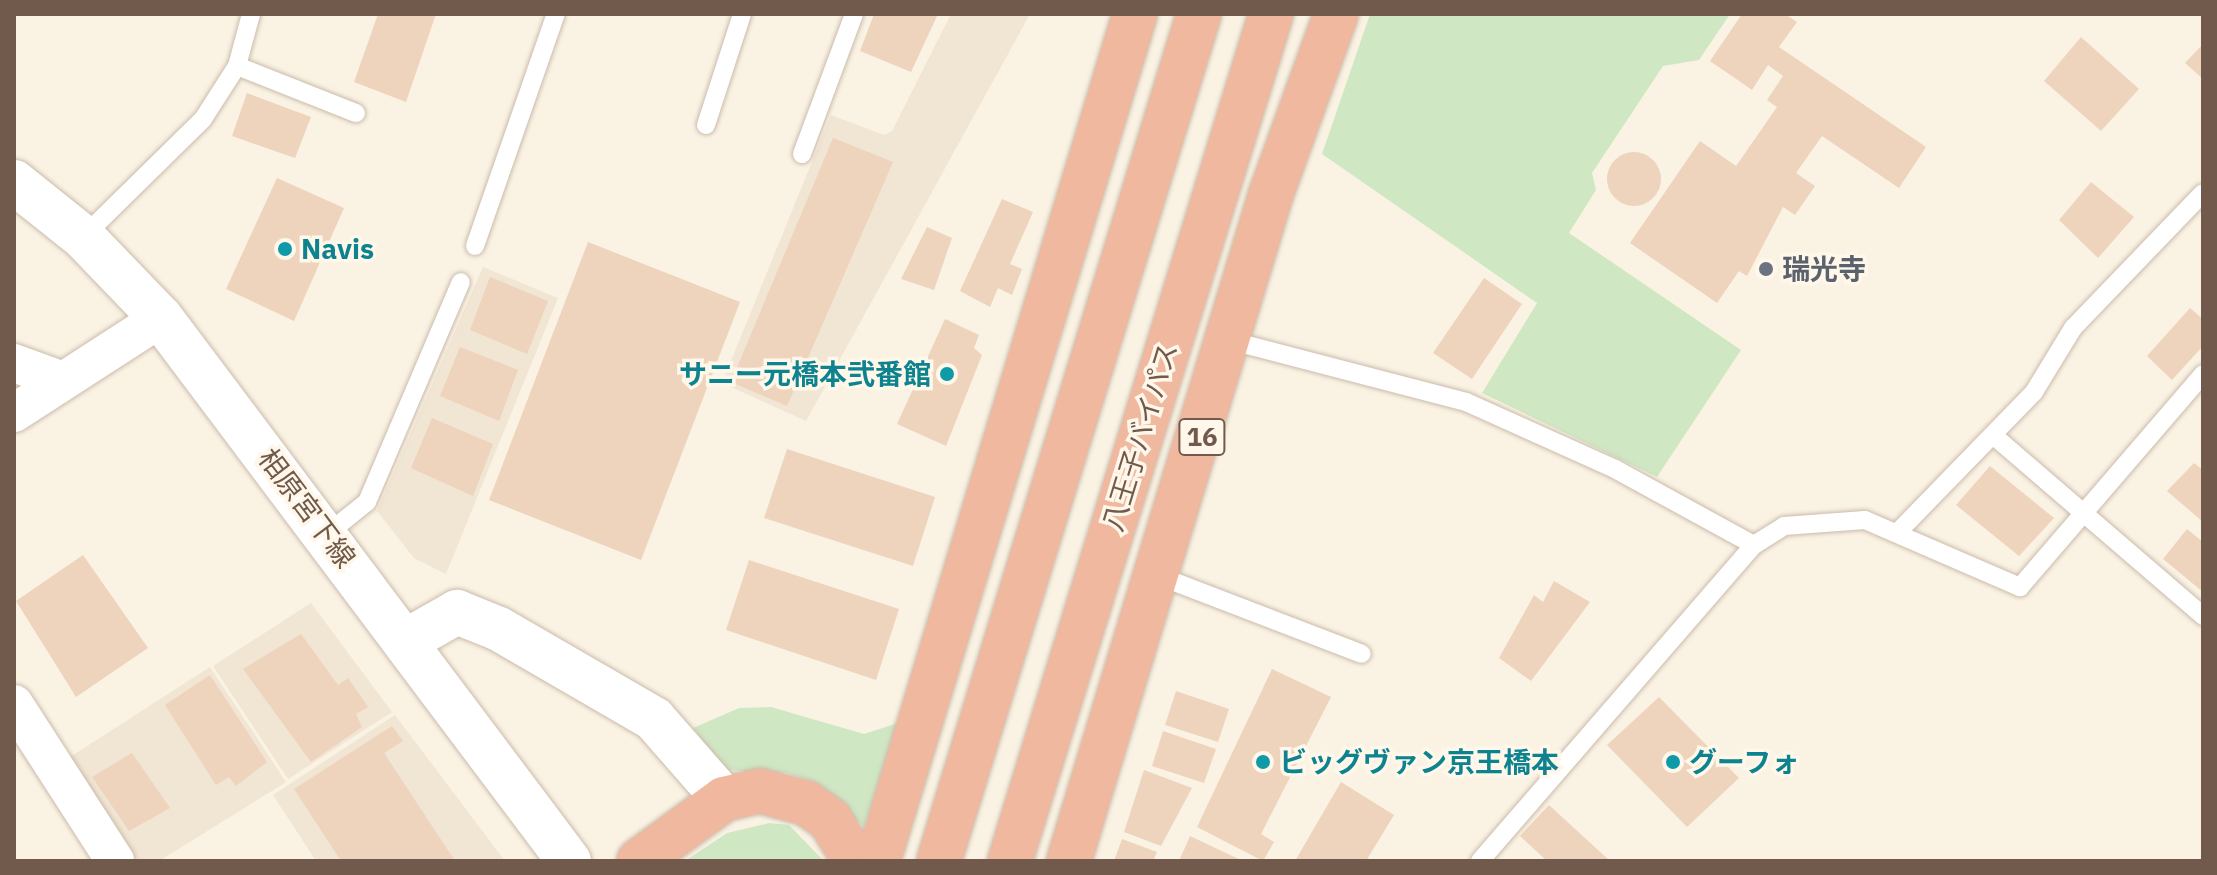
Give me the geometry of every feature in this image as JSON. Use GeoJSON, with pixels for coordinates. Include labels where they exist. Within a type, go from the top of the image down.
{"type":"FeatureCollection","features":[{"type":"Feature","properties":{"kind":"highway"},"geometry":{"type":"LineString","coordinates":[[878,861],[1135,14]]}},
{"type":"Feature","properties":{"kind":"highway"},"geometry":{"type":"LineString","coordinates":[[939,861],[1199,14]]}},
{"type":"Feature","properties":{"kind":"highway","name":"八王子バイパス"},"geometry":{"type":"LineString","coordinates":[[1010,861],[1271,14]]}},
{"type":"Feature","properties":{"kind":"highway","name":"16"},"geometry":{"type":"LineString","coordinates":[[1069,861],[1232,341],[1271,194],[1336,14]]}},
{"type":"Feature","properties":{"kind":"highway"},"geometry":{"type":"LineString","coordinates":[[890,861],[1103,327]]}},
{"type":"Feature","properties":{"kind":"highway"},"geometry":{"type":"LineString","coordinates":[[639,861],[724,799],[760,791],[806,803],[830,820],[855,861]]}},
{"type":"Feature","properties":{"kind":"street","name":"相原宮下線"},"geometry":{"type":"LineString","coordinates":[[14,182],[83,237],[161,318],[327,534],[569,861]]}},
{"type":"Feature","properties":{"kind":"street"},"geometry":{"type":"LineString","coordinates":[[14,413],[161,318]]}},
{"type":"Feature","properties":{"kind":"street"},"geometry":{"type":"LineString","coordinates":[[14,363],[63,381]]}},
{"type":"Feature","properties":{"kind":"street"},"geometry":{"type":"LineString","coordinates":[[406,641],[457,612],[499,629],[654,719],[724,799]]}},
{"type":"Feature","properties":{"kind":"street"},"geometry":{"type":"LineString","coordinates":[[14,704],[115,861]]}},
{"type":"Feature","properties":{"kind":"lane"},"geometry":{"type":"LineString","coordinates":[[83,237],[136,179],[188,138],[237,66],[251,14]]}},
{"type":"Feature","properties":{"kind":"lane"},"geometry":{"type":"LineString","coordinates":[[475,246],[556,14]]}},
{"type":"Feature","properties":{"kind":"lane"},"geometry":{"type":"LineString","coordinates":[[706,125],[742,14]]}},
{"type":"Feature","properties":{"kind":"lane"},"geometry":{"type":"LineString","coordinates":[[802,154],[854,14]]}},
{"type":"Feature","properties":{"kind":"lane"},"geometry":{"type":"LineString","coordinates":[[237,66],[356,113]]}},
{"type":"Feature","properties":{"kind":"lane"},"geometry":{"type":"LineString","coordinates":[[1897,533],[2034,392],[2073,328],[2203,193]]}},
{"type":"Feature","properties":{"kind":"lane"},"geometry":{"type":"LineString","coordinates":[[327,534],[367,502],[461,282]]}},
{"type":"Feature","properties":{"kind":"lane"},"geometry":{"type":"LineString","coordinates":[[1232,341],[1466,402],[1615,469],[1754,545]]}},
{"type":"Feature","properties":{"kind":"lane"},"geometry":{"type":"LineString","coordinates":[[1480,861],[1754,545],[1784,526],[1825,518],[1865,520],[2013,589],[2203,374]]}},
{"type":"Feature","properties":{"kind":"lane"},"geometry":{"type":"LineString","coordinates":[[1994,436],[2203,616]]}},
{"type":"Feature","properties":{"kind":"lane"},"geometry":{"type":"LineString","coordinates":[[1159,576],[1362,654]]}},
{"type":"Feature","properties":{"kind":"shaded area"},"geometry":{"type":"Polygon","coordinates":[[[951,14],[1030,14],[806,421],[722,383],[831,115],[884,135],[892,131],[951,14]]]}},
{"type":"Feature","properties":{"kind":"shaded area"},"geometry":{"type":"Polygon","coordinates":[[[483,267],[558,298],[446,574],[414,558],[377,511],[483,267]]]}},
{"type":"Feature","properties":{"kind":"shaded area"},"geometry":{"type":"Polygon","coordinates":[[[311,603],[392,712],[288,779],[213,666],[311,603]]]}},
{"type":"Feature","properties":{"kind":"shaded area"},"geometry":{"type":"Polygon","coordinates":[[[210,667],[286,782],[159,861],[137,861],[70,757],[210,667]]]}},
{"type":"Feature","properties":{"kind":"shaded area"},"geometry":{"type":"Polygon","coordinates":[[[395,715],[505,861],[316,861],[273,795],[395,715]]]}},
{"type":"Feature","properties":{"kind":"green space"},"geometry":{"type":"Polygon","coordinates":[[[1370,14],[1730,14],[1699,60],[1663,66],[1592,173],[1596,190],[1569,233],[1741,350],[1657,477],[1482,393],[1537,303],[1322,154],[1370,14]]]}},
{"type":"Feature","properties":{"kind":"green space"},"geometry":{"type":"Polygon","coordinates":[[[771,707],[864,734],[898,723],[864,827],[817,783],[787,773],[725,770],[693,728],[739,708],[771,707]]]}},
{"type":"Feature","properties":{"kind":"green space"},"geometry":{"type":"Polygon","coordinates":[[[769,823],[789,825],[824,861],[685,861],[727,833],[769,823]]]}},
{"type":"Feature","properties":{"kind":"building"},"geometry":{"type":"Polygon","coordinates":[[[378,14],[436,14],[406,102],[354,82],[378,14]]]}},
{"type":"Feature","properties":{"kind":"building"},"geometry":{"type":"Polygon","coordinates":[[[874,14],[938,14],[911,72],[860,51],[874,14]]]}},
{"type":"Feature","properties":{"kind":"building"},"geometry":{"type":"Polygon","coordinates":[[[1742,14],[1785,14],[1797,22],[1779,47],[1926,147],[1899,188],[1822,136],[1796,173],[1815,186],[1795,215],[1783,207],[1747,276],[1739,271],[1717,303],[1630,243],[1700,141],[1736,166],[1777,107],[1767,100],[1783,76],[1768,65],[1752,90],[1710,61],[1742,14]]]}},
{"type":"Feature","properties":{"kind":"building"},"geometry":{"type":"Polygon","coordinates":[[[2081,37],[2139,89],[2101,131],[2044,81],[2081,37]]]}},
{"type":"Feature","properties":{"kind":"building"},"geometry":{"type":"Polygon","coordinates":[[[2203,44],[2203,79],[2185,63],[2203,44]]]}},
{"type":"Feature","properties":{"kind":"building"},"geometry":{"type":"Polygon","coordinates":[[[247,93],[311,117],[295,158],[232,136],[247,93]]]}},
{"type":"Feature","properties":{"kind":"building"},"geometry":{"type":"Polygon","coordinates":[[[833,138],[893,162],[787,406],[731,382],[833,138]]]}},
{"type":"Feature","properties":{"kind":"building"},"geometry":{"type":"Polygon","coordinates":[[[1634,152],[1653,160],[1661,179],[1653,198],[1634,206],[1615,198],[1607,179],[1615,160],[1634,152]]]}},
{"type":"Feature","properties":{"kind":"building","name":"Navis"},"geometry":{"type":"Polygon","coordinates":[[[277,178],[344,208],[294,321],[226,289],[277,178]]]}},
{"type":"Feature","properties":{"kind":"building"},"geometry":{"type":"Polygon","coordinates":[[[2091,182],[2134,217],[2098,258],[2059,220],[2091,182]]]}},
{"type":"Feature","properties":{"kind":"building"},"geometry":{"type":"Polygon","coordinates":[[[1002,199],[1033,212],[1010,264],[1022,269],[1012,295],[998,288],[990,307],[960,291],[1002,199]]]}},
{"type":"Feature","properties":{"kind":"building"},"geometry":{"type":"Polygon","coordinates":[[[927,227],[952,238],[934,290],[901,279],[927,227]]]}},
{"type":"Feature","properties":{"kind":"building"},"geometry":{"type":"Polygon","coordinates":[[[588,242],[740,302],[641,560],[489,500],[588,242]]]}},
{"type":"Feature","properties":{"kind":"building"},"geometry":{"type":"Polygon","coordinates":[[[490,277],[548,301],[527,354],[470,330],[490,277]]]}},
{"type":"Feature","properties":{"kind":"building"},"geometry":{"type":"Polygon","coordinates":[[[1484,278],[1522,304],[1472,379],[1433,353],[1484,278]]]}},
{"type":"Feature","properties":{"kind":"building"},"geometry":{"type":"Polygon","coordinates":[[[2190,308],[2203,319],[2203,346],[2172,380],[2147,356],[2190,308]]]}},
{"type":"Feature","properties":{"kind":"building","name":"サニー元橋本弐番館"},"geometry":{"type":"Polygon","coordinates":[[[945,319],[979,335],[974,348],[982,355],[946,446],[897,424],[945,319]]]}},
{"type":"Feature","properties":{"kind":"building"},"geometry":{"type":"Polygon","coordinates":[[[460,347],[518,370],[499,421],[440,396],[460,347]]]}},
{"type":"Feature","properties":{"kind":"building"},"geometry":{"type":"Polygon","coordinates":[[[432,418],[493,444],[473,496],[411,468],[432,418]]]}},
{"type":"Feature","properties":{"kind":"building"},"geometry":{"type":"Polygon","coordinates":[[[787,449],[935,497],[913,566],[764,518],[787,449]]]}},
{"type":"Feature","properties":{"kind":"building"},"geometry":{"type":"Polygon","coordinates":[[[2194,463],[2203,470],[2203,522],[2167,491],[2194,463]]]}},
{"type":"Feature","properties":{"kind":"building"},"geometry":{"type":"Polygon","coordinates":[[[1990,466],[2054,518],[2019,556],[1956,505],[1990,466]]]}},
{"type":"Feature","properties":{"kind":"building"},"geometry":{"type":"Polygon","coordinates":[[[2187,529],[2203,542],[2203,592],[2163,559],[2187,529]]]}},
{"type":"Feature","properties":{"kind":"building"},"geometry":{"type":"Polygon","coordinates":[[[83,555],[148,648],[76,697],[16,601],[83,555]]]}},
{"type":"Feature","properties":{"kind":"building"},"geometry":{"type":"Polygon","coordinates":[[[749,560],[899,609],[876,680],[726,630],[749,560]]]}},
{"type":"Feature","properties":{"kind":"building"},"geometry":{"type":"Polygon","coordinates":[[[1554,581],[1590,602],[1531,681],[1499,658],[1534,595],[1543,602],[1554,581]]]}},
{"type":"Feature","properties":{"kind":"building"},"geometry":{"type":"Polygon","coordinates":[[[301,634],[338,685],[348,678],[368,707],[356,714],[362,727],[311,762],[243,669],[301,634]]]}},
{"type":"Feature","properties":{"kind":"building","name":"ビッグヴァン京王橋本"},"geometry":{"type":"Polygon","coordinates":[[[1272,669],[1331,697],[1261,834],[1274,842],[1263,861],[1197,827],[1272,669]]]}},
{"type":"Feature","properties":{"kind":"building"},"geometry":{"type":"Polygon","coordinates":[[[210,675],[267,762],[236,786],[229,777],[216,785],[165,705],[210,675]]]}},
{"type":"Feature","properties":{"kind":"building"},"geometry":{"type":"Polygon","coordinates":[[[1176,691],[1229,709],[1218,742],[1165,725],[1176,691]]]}},
{"type":"Feature","properties":{"kind":"building","name":"グーフォ"},"geometry":{"type":"Polygon","coordinates":[[[1659,697],[1739,778],[1687,827],[1607,745],[1659,697]]]}},
{"type":"Feature","properties":{"kind":"building"},"geometry":{"type":"Polygon","coordinates":[[[392,726],[403,741],[384,753],[455,861],[341,861],[294,789],[392,726]]]}},
{"type":"Feature","properties":{"kind":"building"},"geometry":{"type":"Polygon","coordinates":[[[1163,731],[1216,749],[1204,783],[1152,766],[1163,731]]]}},
{"type":"Feature","properties":{"kind":"building"},"geometry":{"type":"Polygon","coordinates":[[[132,753],[170,808],[129,831],[92,777],[132,753]]]}},
{"type":"Feature","properties":{"kind":"building"},"geometry":{"type":"Polygon","coordinates":[[[1144,770],[1192,788],[1161,846],[1124,832],[1144,770]]]}},
{"type":"Feature","properties":{"kind":"building"},"geometry":{"type":"Polygon","coordinates":[[[1341,782],[1394,815],[1366,861],[1295,861],[1341,782]]]}},
{"type":"Feature","properties":{"kind":"building"},"geometry":{"type":"Polygon","coordinates":[[[1549,805],[1610,861],[1547,861],[1520,836],[1549,805]]]}},
{"type":"Feature","properties":{"kind":"building"},"geometry":{"type":"Polygon","coordinates":[[[1190,836],[1243,861],[1179,861],[1190,836]]]}},
{"type":"Feature","properties":{"kind":"building"},"geometry":{"type":"Polygon","coordinates":[[[1122,839],[1157,852],[1153,861],[1114,861],[1122,839]]]}},
{"type":"Feature","properties":{"kind":"place","name":"Navis"},"geometry":{"type":"Point","coordinates":[285,249]}},
{"type":"Feature","properties":{"kind":"place","name":"瑞光寺"},"geometry":{"type":"Point","coordinates":[1766,269]}},
{"type":"Feature","properties":{"kind":"place","name":"サニー元橋本弐番館"},"geometry":{"type":"Point","coordinates":[947,374]}},
{"type":"Feature","properties":{"kind":"place","name":"ビッグヴァン京王橋本"},"geometry":{"type":"Point","coordinates":[1263,762]}},
{"type":"Feature","properties":{"kind":"place","name":"グーフォ"},"geometry":{"type":"Point","coordinates":[1673,762]}}]}
